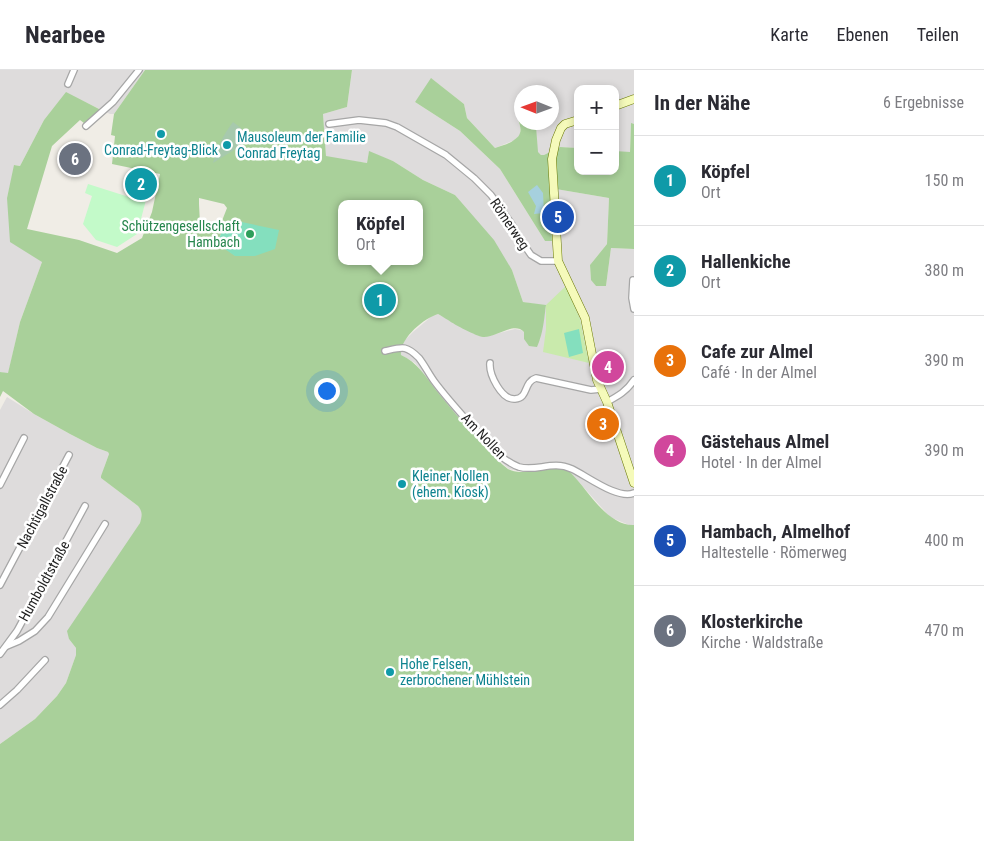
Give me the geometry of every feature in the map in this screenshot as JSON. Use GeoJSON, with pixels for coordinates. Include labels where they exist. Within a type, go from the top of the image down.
{"type":"FeatureCollection","features":[{"type":"Feature","properties":{"kind":"street"},"geometry":{"type":"LineString","coordinates":[[68,84],[74,70]]}},
{"type":"Feature","properties":{"kind":"street"},"geometry":{"type":"LineString","coordinates":[[86,126],[113,102],[138,70]]}},
{"type":"Feature","properties":{"kind":"street"},"geometry":{"type":"LineString","coordinates":[[619,105],[634,99]]}},
{"type":"Feature","properties":{"kind":"street","name":"Römerweg"},"geometry":{"type":"LineString","coordinates":[[329,124],[359,120],[386,123],[397,127],[446,155],[491,195],[531,255],[541,261],[558,261]]}},
{"type":"Feature","properties":{"kind":"street"},"geometry":{"type":"LineString","coordinates":[[574,121],[565,124],[561,128],[553,154],[552,172],[558,261],[584,318],[597,380],[607,402],[634,483]]}},
{"type":"Feature","properties":{"kind":"street"},"geometry":{"type":"LineString","coordinates":[[633,280],[632,298],[634,309]]}},
{"type":"Feature","properties":{"kind":"street","name":"Am Nollen"},"geometry":{"type":"LineString","coordinates":[[385,350],[404,347],[419,358],[453,404],[495,451],[507,461],[522,468],[553,465],[566,467],[618,492],[629,494],[634,492]]}},
{"type":"Feature","properties":{"kind":"street"},"geometry":{"type":"LineString","coordinates":[[490,363],[489,369],[493,379],[510,398],[521,397],[525,392],[528,382],[536,378],[591,390],[601,388]]}},
{"type":"Feature","properties":{"kind":"street"},"geometry":{"type":"LineString","coordinates":[[607,402],[623,393],[634,380]]}},
{"type":"Feature","properties":{"kind":"street"},"geometry":{"type":"LineString","coordinates":[[0,485],[24,438]]}},
{"type":"Feature","properties":{"kind":"street","name":"Nachtigallstraße"},"geometry":{"type":"LineString","coordinates":[[0,585],[69,455]]}},
{"type":"Feature","properties":{"kind":"street","name":"Humboldtstraße"},"geometry":{"type":"LineString","coordinates":[[0,654],[25,617],[85,506]]}},
{"type":"Feature","properties":{"kind":"street"},"geometry":{"type":"LineString","coordinates":[[7,646],[35,631],[48,618],[106,524]]}},
{"type":"Feature","properties":{"kind":"street"},"geometry":{"type":"LineString","coordinates":[[0,705],[45,660]]}},
{"type":"Feature","properties":{"kind":"shaded area"},"geometry":{"type":"Polygon","coordinates":[[[0,70],[145,70],[114,114],[110,114],[66,93],[44,120],[20,166],[15,165],[7,198],[42,262],[20,322],[8,374],[0,372],[0,70]]]}},
{"type":"Feature","properties":{"kind":"shaded area"},"geometry":{"type":"Polygon","coordinates":[[[352,70],[634,70],[634,124],[631,124],[630,153],[619,152],[619,85],[574,85],[574,148],[560,147],[544,155],[537,152],[536,130],[559,130],[559,85],[514,85],[514,130],[520,130],[520,135],[515,140],[495,148],[467,118],[464,104],[432,79],[415,102],[460,131],[500,169],[545,241],[552,240],[550,188],[609,198],[607,244],[590,265],[591,279],[596,286],[606,286],[611,248],[634,249],[634,525],[629,525],[610,517],[570,472],[555,467],[524,472],[509,469],[490,452],[455,414],[415,363],[401,355],[404,341],[432,316],[438,314],[484,337],[515,329],[521,330],[540,340],[546,306],[523,302],[512,270],[455,195],[423,180],[393,161],[369,152],[367,163],[326,157],[323,114],[347,107],[352,70]]]}},
{"type":"Feature","properties":{"kind":"shaded area"},"geometry":{"type":"Polygon","coordinates":[[[7,397],[70,434],[108,452],[101,478],[138,506],[143,515],[140,523],[69,639],[76,648],[76,655],[66,683],[57,696],[35,719],[0,744],[0,410],[7,397]]]}},
{"type":"Feature","properties":{"kind":"green space"},"geometry":{"type":"Polygon","coordinates":[[[145,70],[352,70],[347,107],[323,114],[326,156],[367,163],[369,151],[393,161],[423,180],[455,195],[494,240],[512,270],[523,302],[546,305],[542,332],[537,347],[529,346],[524,339],[524,332],[520,329],[510,329],[483,337],[455,325],[438,314],[426,320],[408,336],[401,349],[401,355],[421,370],[471,431],[508,469],[523,472],[549,468],[565,469],[571,473],[599,506],[615,520],[624,524],[634,525],[634,841],[0,841],[0,744],[35,719],[57,696],[66,683],[76,655],[76,648],[69,639],[67,631],[140,523],[142,514],[138,506],[101,478],[108,452],[34,414],[3,391],[0,397],[0,372],[8,373],[20,322],[42,262],[10,242],[7,198],[14,165],[20,166],[44,120],[66,92],[101,110],[84,123],[80,120],[52,146],[27,229],[79,240],[117,253],[142,238],[152,212],[160,174],[112,164],[115,136],[111,135],[114,114],[145,70]],[[199,198],[200,224],[218,231],[227,208],[224,204],[199,198]],[[227,222],[219,238],[220,245],[236,256],[227,222]]]}},
{"type":"Feature","properties":{"kind":"green space"},"geometry":{"type":"Polygon","coordinates":[[[431,78],[464,104],[467,118],[495,148],[510,143],[519,136],[520,130],[536,130],[538,152],[541,155],[560,147],[574,148],[574,175],[619,175],[619,151],[630,152],[631,123],[634,124],[634,249],[611,248],[606,286],[596,286],[591,280],[590,265],[607,244],[609,198],[550,188],[552,241],[545,241],[500,169],[460,131],[415,102],[431,78]]]}},
{"type":"Feature","properties":{"kind":"green space"},"geometry":{"type":"Polygon","coordinates":[[[233,122],[241,128],[250,140],[213,163],[216,152],[233,122]]]}},
{"type":"Feature","properties":{"kind":"green space"},"geometry":{"type":"Polygon","coordinates":[[[88,184],[129,197],[146,200],[137,234],[117,247],[96,240],[83,224],[92,196],[85,193],[88,184]]]}},
{"type":"Feature","properties":{"kind":"green space","name":"Schützengesellschaft Hambach"},"geometry":{"type":"Polygon","coordinates":[[[232,220],[279,230],[275,249],[255,256],[235,256],[219,245],[219,238],[227,222],[232,220]]]}},
{"type":"Feature","properties":{"kind":"green space"},"geometry":{"type":"Polygon","coordinates":[[[566,286],[580,319],[589,363],[543,352],[546,329],[546,305],[566,286]]]}},
{"type":"Feature","properties":{"kind":"green space"},"geometry":{"type":"Polygon","coordinates":[[[579,329],[583,353],[569,357],[564,333],[579,329]]]}},
{"type":"Feature","properties":{"kind":"water"},"geometry":{"type":"Polygon","coordinates":[[[537,185],[543,193],[544,213],[534,214],[536,206],[528,192],[537,185]]]}},
{"type":"Feature","properties":{"kind":"place","name":"Conrad-Freytag-Blick"},"geometry":{"type":"Point","coordinates":[161,134]}},
{"type":"Feature","properties":{"kind":"place","name":"Mausoleum der Familie Conrad Freytag"},"geometry":{"type":"Point","coordinates":[227,145]}},
{"type":"Feature","properties":{"kind":"place","name":"Klosterkirche"},"geometry":{"type":"Point","coordinates":[75,159]}},
{"type":"Feature","properties":{"kind":"place","name":"Hallenkiche"},"geometry":{"type":"Point","coordinates":[141,184]}},
{"type":"Feature","properties":{"kind":"place","name":"Hambach, Almelhof"},"geometry":{"type":"Point","coordinates":[558,217]}},
{"type":"Feature","properties":{"kind":"place","name":"Schützengesellschaft Hambach"},"geometry":{"type":"Point","coordinates":[250,234]}},
{"type":"Feature","properties":{"kind":"place","name":"Köpfel"},"geometry":{"type":"Point","coordinates":[380,300]}},
{"type":"Feature","properties":{"kind":"place","name":"Gästehaus Almel"},"geometry":{"type":"Point","coordinates":[608,367]}},
{"type":"Feature","properties":{"kind":"place","name":"Cafe zur Almel"},"geometry":{"type":"Point","coordinates":[603,424]}},
{"type":"Feature","properties":{"kind":"place","name":"Kleiner Nollen (ehem. Kiosk)"},"geometry":{"type":"Point","coordinates":[402,484]}},
{"type":"Feature","properties":{"kind":"place","name":"Hohe Felsen, zerbrochener Mühlstein"},"geometry":{"type":"Point","coordinates":[390,672]}}]}
